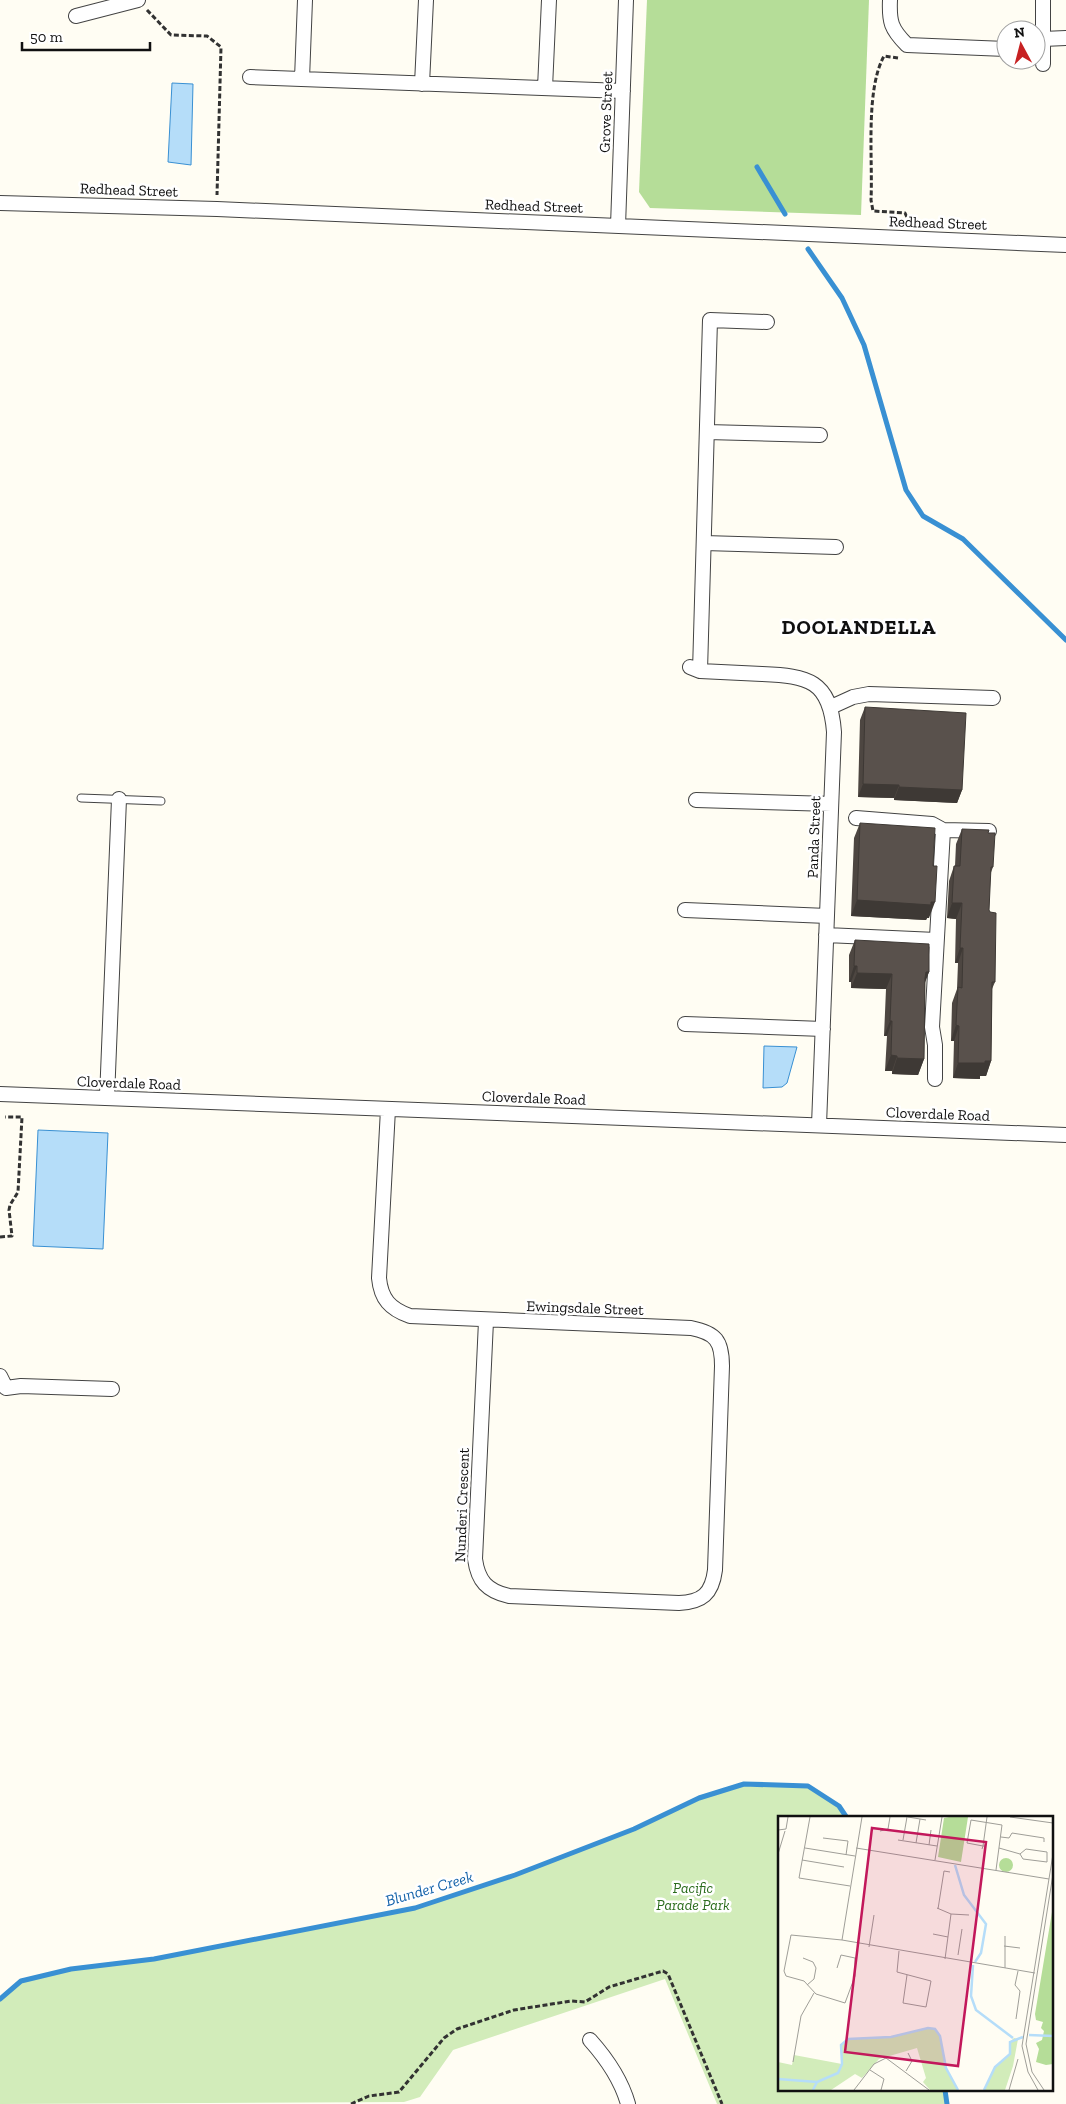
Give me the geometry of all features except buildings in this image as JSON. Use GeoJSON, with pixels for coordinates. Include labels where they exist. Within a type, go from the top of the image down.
{"type":"FeatureCollection","features":[{"type":"Feature","properties":{"kind":"street"},"geometry":{"type":"LineString","coordinates":[[302,79],[305,0]]}},
{"type":"Feature","properties":{"kind":"street"},"geometry":{"type":"LineString","coordinates":[[422,84],[426,0]]}},
{"type":"Feature","properties":{"kind":"street"},"geometry":{"type":"LineString","coordinates":[[545,88],[549,0]]}},
{"type":"Feature","properties":{"kind":"street","name":"Grove Street"},"geometry":{"type":"LineString","coordinates":[[618,226],[626,0]]}},
{"type":"Feature","properties":{"kind":"street"},"geometry":{"type":"LineString","coordinates":[[890,0],[889,19],[895,34],[907,45],[996,49]]}},
{"type":"Feature","properties":{"kind":"street"},"geometry":{"type":"LineString","coordinates":[[1041,20],[1043,0]]}},
{"type":"Feature","properties":{"kind":"street"},"geometry":{"type":"LineString","coordinates":[[76,16],[142,3]]}},
{"type":"Feature","properties":{"kind":"street"},"geometry":{"type":"LineString","coordinates":[[1046,39],[1066,38]]}},
{"type":"Feature","properties":{"kind":"street"},"geometry":{"type":"LineString","coordinates":[[250,77],[623,92]]}},
{"type":"Feature","properties":{"kind":"street","name":"Redhead Street"},"geometry":{"type":"LineString","coordinates":[[0,202],[216,209],[1066,245]]}},
{"type":"Feature","properties":{"kind":"street"},"geometry":{"type":"LineString","coordinates":[[767,322],[710,320],[704,543],[836,547]]}},
{"type":"Feature","properties":{"kind":"street"},"geometry":{"type":"LineString","coordinates":[[707,432],[820,434]]}},
{"type":"Feature","properties":{"kind":"street","name":"Panda Street"},"geometry":{"type":"LineString","coordinates":[[704,543],[695,669],[804,678],[816,685],[831,707],[834,732],[819,1125]]}},
{"type":"Feature","properties":{"kind":"street"},"geometry":{"type":"LineString","coordinates":[[831,707],[853,697],[869,694],[993,698]]}},
{"type":"Feature","properties":{"kind":"street"},"geometry":{"type":"LineString","coordinates":[[107,1098],[119,799]]}},
{"type":"Feature","properties":{"kind":"street"},"geometry":{"type":"LineString","coordinates":[[696,800],[831,804]]}},
{"type":"Feature","properties":{"kind":"street"},"geometry":{"type":"LineString","coordinates":[[856,818],[932,824],[944,830],[989,831]]}},
{"type":"Feature","properties":{"kind":"street"},"geometry":{"type":"LineString","coordinates":[[935,1079],[935,1045],[932,1027],[944,830]]}},
{"type":"Feature","properties":{"kind":"street"},"geometry":{"type":"LineString","coordinates":[[685,910],[827,916]]}},
{"type":"Feature","properties":{"kind":"street"},"geometry":{"type":"LineString","coordinates":[[826,935],[936,940]]}},
{"type":"Feature","properties":{"kind":"street"},"geometry":{"type":"LineString","coordinates":[[685,1024],[823,1030]]}},
{"type":"Feature","properties":{"kind":"street","name":"Cloverdale Road"},"geometry":{"type":"LineString","coordinates":[[0,1094],[1066,1135]]}},
{"type":"Feature","properties":{"kind":"street","name":"Ewingsdale Street"},"geometry":{"type":"LineString","coordinates":[[388,1109],[379,1278],[380,1291],[390,1307],[410,1316],[691,1328],[711,1334],[717,1340],[722,1353],[722,1366],[715,1570],[710,1589],[704,1597]]}},
{"type":"Feature","properties":{"kind":"street","name":"Nunderi Crescent"},"geometry":{"type":"LineString","coordinates":[[486,1320],[475,1559],[483,1584],[496,1593],[509,1596],[679,1604],[695,1602],[704,1597]]}},
{"type":"Feature","properties":{"kind":"street"},"geometry":{"type":"LineString","coordinates":[[2,1386],[112,1389]]}},
{"type":"Feature","properties":{"kind":"street"},"geometry":{"type":"LineString","coordinates":[[590,2040],[608,2060],[624,2090],[628,2104]]}},
{"type":"Feature","properties":{"kind":"lane"},"geometry":{"type":"LineString","coordinates":[[81,798],[161,801]]}},
{"type":"Feature","properties":{"kind":"path"},"geometry":{"type":"LineString","coordinates":[[142,3],[171,35],[207,36],[220,47],[216,209]]}},
{"type":"Feature","properties":{"kind":"path"},"geometry":{"type":"LineString","coordinates":[[904,58],[884,56],[877,68],[872,118],[871,200],[873,211],[905,213],[910,222],[910,238]]}},
{"type":"Feature","properties":{"kind":"path"},"geometry":{"type":"LineString","coordinates":[[0,1237],[12,1236],[9,1210],[10,1204],[18,1192],[22,1116],[5,1117]]}},
{"type":"Feature","properties":{"kind":"path"},"geometry":{"type":"LineString","coordinates":[[351,2104],[369,2096],[399,2092],[444,2038],[457,2029],[514,2010],[571,2000],[585,2002],[609,1987],[663,1971],[668,1974],[722,2104]]}},
{"type":"Feature","properties":{"kind":"green space"},"geometry":{"type":"Polygon","coordinates":[[[647,0],[869,0],[861,215],[650,208],[639,192],[647,0]]]}},
{"type":"Feature","properties":{"kind":"green space","name":"Pacific Parade Park"},"geometry":{"type":"Polygon","coordinates":[[[744,1784],[808,1786],[839,1806],[846,1816],[778,1816],[778,2092],[944,2092],[947,2104],[717,2104],[665,1979],[453,2050],[420,2097],[404,2102],[0,2104],[0,1999],[21,1981],[71,1969],[154,1959],[415,1908],[515,1875],[634,1829],[699,1798],[744,1784]]]}},
{"type":"Feature","properties":{"kind":"water"},"geometry":{"type":"Polygon","coordinates":[[[172,83],[193,84],[191,165],[168,162],[172,83]]]}},
{"type":"Feature","properties":{"kind":"water"},"geometry":{"type":"Polygon","coordinates":[[[764,1046],[797,1047],[787,1083],[782,1087],[763,1088],[764,1046]]]}},
{"type":"Feature","properties":{"kind":"water"},"geometry":{"type":"Polygon","coordinates":[[[38,1130],[108,1133],[103,1249],[33,1246],[38,1130]]]}},
{"type":"Feature","properties":{"kind":"waterway"},"geometry":{"type":"LineString","coordinates":[[757,167],[785,214]]}},
{"type":"Feature","properties":{"kind":"waterway"},"geometry":{"type":"LineString","coordinates":[[808,249],[842,298],[864,345],[906,490],[923,516],[963,539],[1066,640]]}},
{"type":"Feature","properties":{"kind":"waterway","name":"Blunder Creek"},"geometry":{"type":"LineString","coordinates":[[0,1999],[21,1981],[71,1969],[154,1959],[415,1908],[515,1875],[634,1829],[699,1798],[744,1784],[808,1786],[839,1806],[846,1816]]}},
{"type":"Feature","properties":{"kind":"waterway","name":"Blunder Creek"},"geometry":{"type":"LineString","coordinates":[[945,2092],[947,2104]]}},
{"type":"Feature","properties":{"kind":"district","name":"DOOLANDELLA"},"geometry":{"type":"Point","coordinates":[859,627]}}]}
